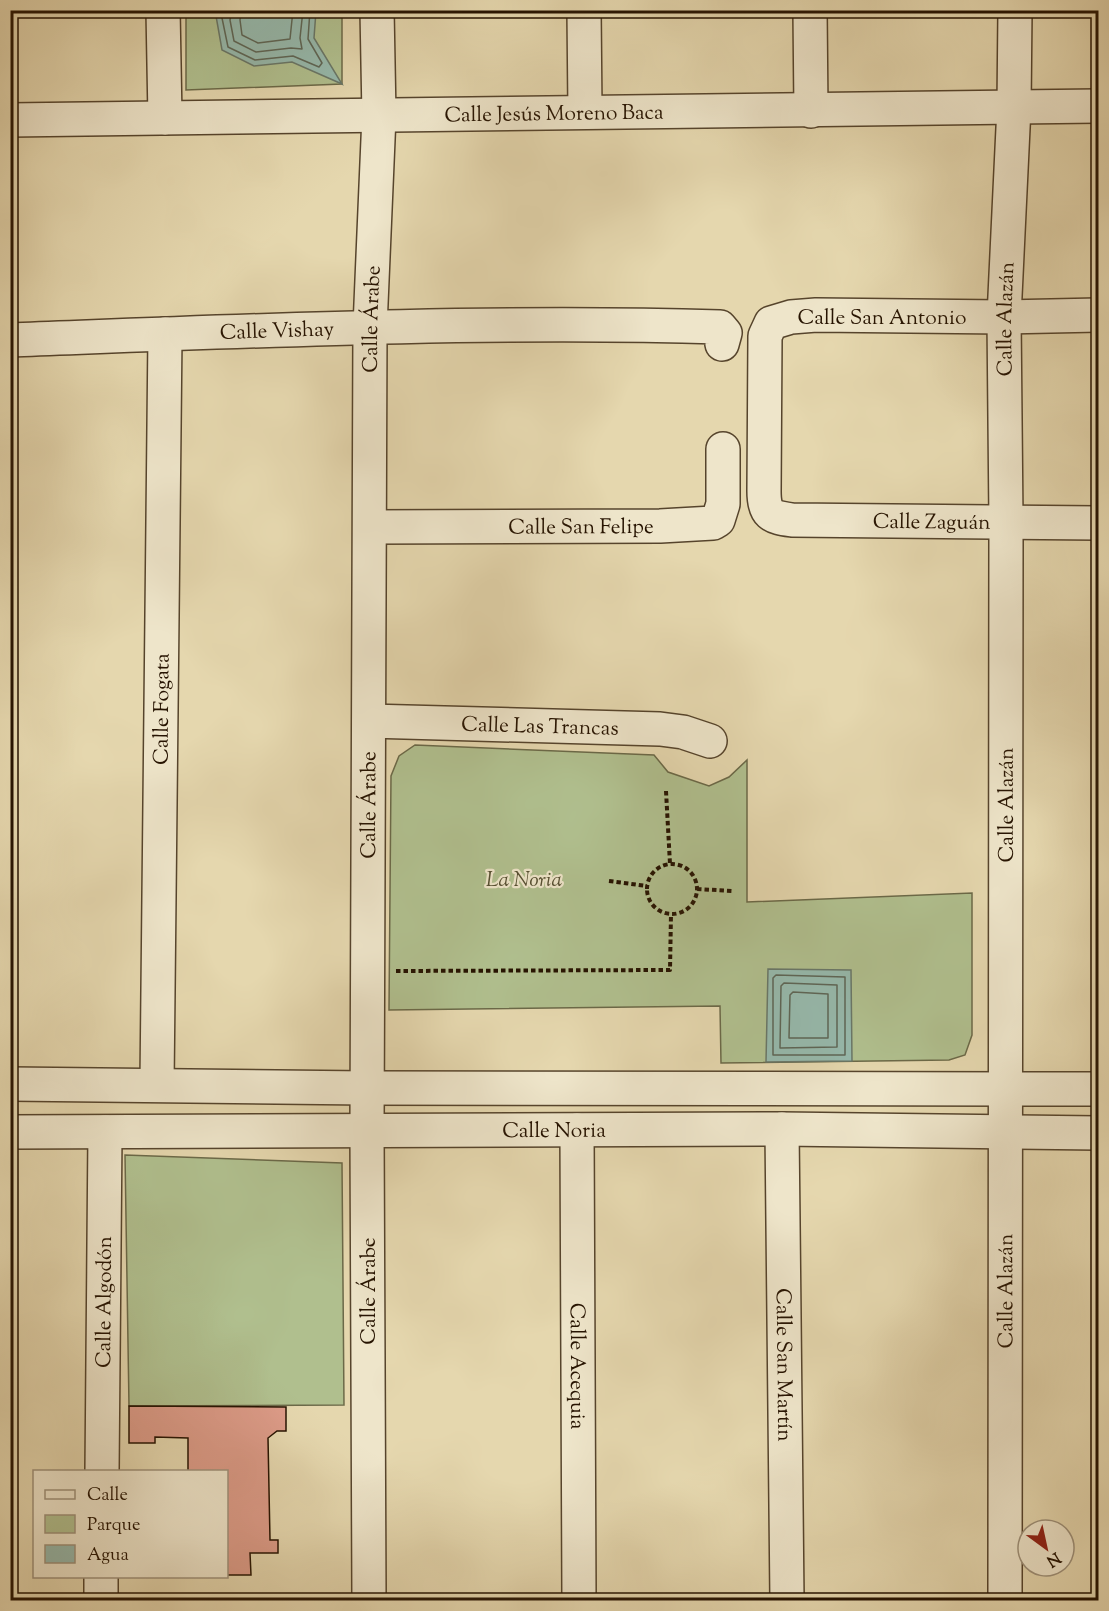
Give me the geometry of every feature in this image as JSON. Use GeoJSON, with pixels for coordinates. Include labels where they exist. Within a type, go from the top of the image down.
{"type":"FeatureCollection","features":[{"type":"Feature","properties":{"kind":"street"},"geometry":{"type":"LineString","coordinates":[[163,10],[165,118]]}},
{"type":"Feature","properties":{"kind":"street","name":"Calle Árabe"},"geometry":{"type":"LineString","coordinates":[[369,1600],[367,1088],[370,327],[379,116],[377,10]]}},
{"type":"Feature","properties":{"kind":"street"},"geometry":{"type":"LineString","coordinates":[[585,10],[585,112]]}},
{"type":"Feature","properties":{"kind":"street"},"geometry":{"type":"LineString","coordinates":[[810,10],[811,111]]}},
{"type":"Feature","properties":{"kind":"street","name":"Calle Alazán"},"geometry":{"type":"LineString","coordinates":[[1005,1600],[1006,521],[1004,317],[1014,107],[1015,10]]}},
{"type":"Feature","properties":{"kind":"street","name":"Calle Jesús Moreno Baca"},"geometry":{"type":"LineString","coordinates":[[10,120],[1098,106]]}},
{"type":"Feature","properties":{"kind":"street","name":"Calle San Antonio"},"geometry":{"type":"LineString","coordinates":[[768,512],[764,491],[765,336],[771,323],[791,317],[816,315],[1004,317]]}},
{"type":"Feature","properties":{"kind":"street"},"geometry":{"type":"LineString","coordinates":[[1004,317],[1098,315]]}},
{"type":"Feature","properties":{"kind":"street","name":"Calle Vishay"},"geometry":{"type":"LineString","coordinates":[[10,340],[370,327],[557,324],[720,327],[723,337]]}},
{"type":"Feature","properties":{"kind":"street","name":"Calle Fogata"},"geometry":{"type":"LineString","coordinates":[[157,1084],[165,334]]}},
{"type":"Feature","properties":{"kind":"street","name":"Calle San Felipe"},"geometry":{"type":"LineString","coordinates":[[370,527],[660,526],[713,523],[718,520],[723,504],[723,449]]}},
{"type":"Feature","properties":{"kind":"street","name":"Calle Zaguán"},"geometry":{"type":"LineString","coordinates":[[768,512],[773,517],[792,520],[1098,523]]}},
{"type":"Feature","properties":{"kind":"street","name":"Calle Las Trancas"},"geometry":{"type":"LineString","coordinates":[[369,721],[660,729],[683,732],[710,741]]}},
{"type":"Feature","properties":{"kind":"street","name":"Calle Noria"},"geometry":{"type":"LineString","coordinates":[[10,1084],[367,1088],[1098,1089]]}},
{"type":"Feature","properties":{"kind":"street","name":"Calle Noria"},"geometry":{"type":"LineString","coordinates":[[10,1132],[782,1129],[1004,1130],[1098,1133]]}},
{"type":"Feature","properties":{"kind":"street","name":"Calle San Martín"},"geometry":{"type":"LineString","coordinates":[[782,1129],[787,1600]]}},
{"type":"Feature","properties":{"kind":"street","name":"Calle Acequia"},"geometry":{"type":"LineString","coordinates":[[577,1130],[579,1600]]}},
{"type":"Feature","properties":{"kind":"street","name":"Calle Algodón"},"geometry":{"type":"LineString","coordinates":[[102,1470],[105,1132]]}},
{"type":"Feature","properties":{"kind":"street"},"geometry":{"type":"LineString","coordinates":[[101,1578],[101,1600]]}},
{"type":"Feature","properties":{"kind":"path"},"geometry":{"type":"LineString","coordinates":[[666,790],[670,864]]}},
{"type":"Feature","properties":{"kind":"path"},"geometry":{"type":"LineString","coordinates":[[670,864],[679,865],[687,868],[696,881],[696,897],[686,910],[671,914],[656,908],[648,894],[647,886],[655,871],[670,864]]}},
{"type":"Feature","properties":{"kind":"path"},"geometry":{"type":"LineString","coordinates":[[609,881],[647,886]]}},
{"type":"Feature","properties":{"kind":"path"},"geometry":{"type":"LineString","coordinates":[[697,889],[732,891]]}},
{"type":"Feature","properties":{"kind":"path"},"geometry":{"type":"LineString","coordinates":[[368,971],[670,970],[671,914]]}},
{"type":"Feature","properties":{"kind":"green space"},"geometry":{"type":"Polygon","coordinates":[[[186,11],[342,11],[342,84],[186,90],[186,11]]]}},
{"type":"Feature","properties":{"kind":"green space","name":"La Noria"},"geometry":{"type":"Polygon","coordinates":[[[415,745],[654,755],[668,772],[709,786],[729,777],[747,760],[747,902],[972,893],[972,1035],[965,1055],[949,1060],[721,1063],[720,1006],[389,1010],[391,776],[399,756],[415,745]]]}},
{"type":"Feature","properties":{"kind":"green space"},"geometry":{"type":"Polygon","coordinates":[[[125,1155],[342,1163],[344,1405],[129,1406],[125,1155]]]}},
{"type":"Feature","properties":{"kind":"water"},"geometry":{"type":"Polygon","coordinates":[[[220,11],[316,11],[314,38],[342,84],[292,62],[254,66],[222,50],[216,16],[220,11]]]}},
{"type":"Feature","properties":{"kind":"water"},"geometry":{"type":"Polygon","coordinates":[[[768,969],[851,970],[852,1061],[766,1062],[768,969]]]}},
{"type":"Feature","properties":{"kind":"building"},"geometry":{"type":"Polygon","coordinates":[[[129,1406],[286,1407],[286,1431],[277,1431],[268,1438],[270,1540],[278,1540],[278,1553],[250,1553],[251,1575],[228,1575],[228,1470],[188,1470],[188,1438],[155,1437],[155,1443],[129,1443],[129,1406]]]}}]}
